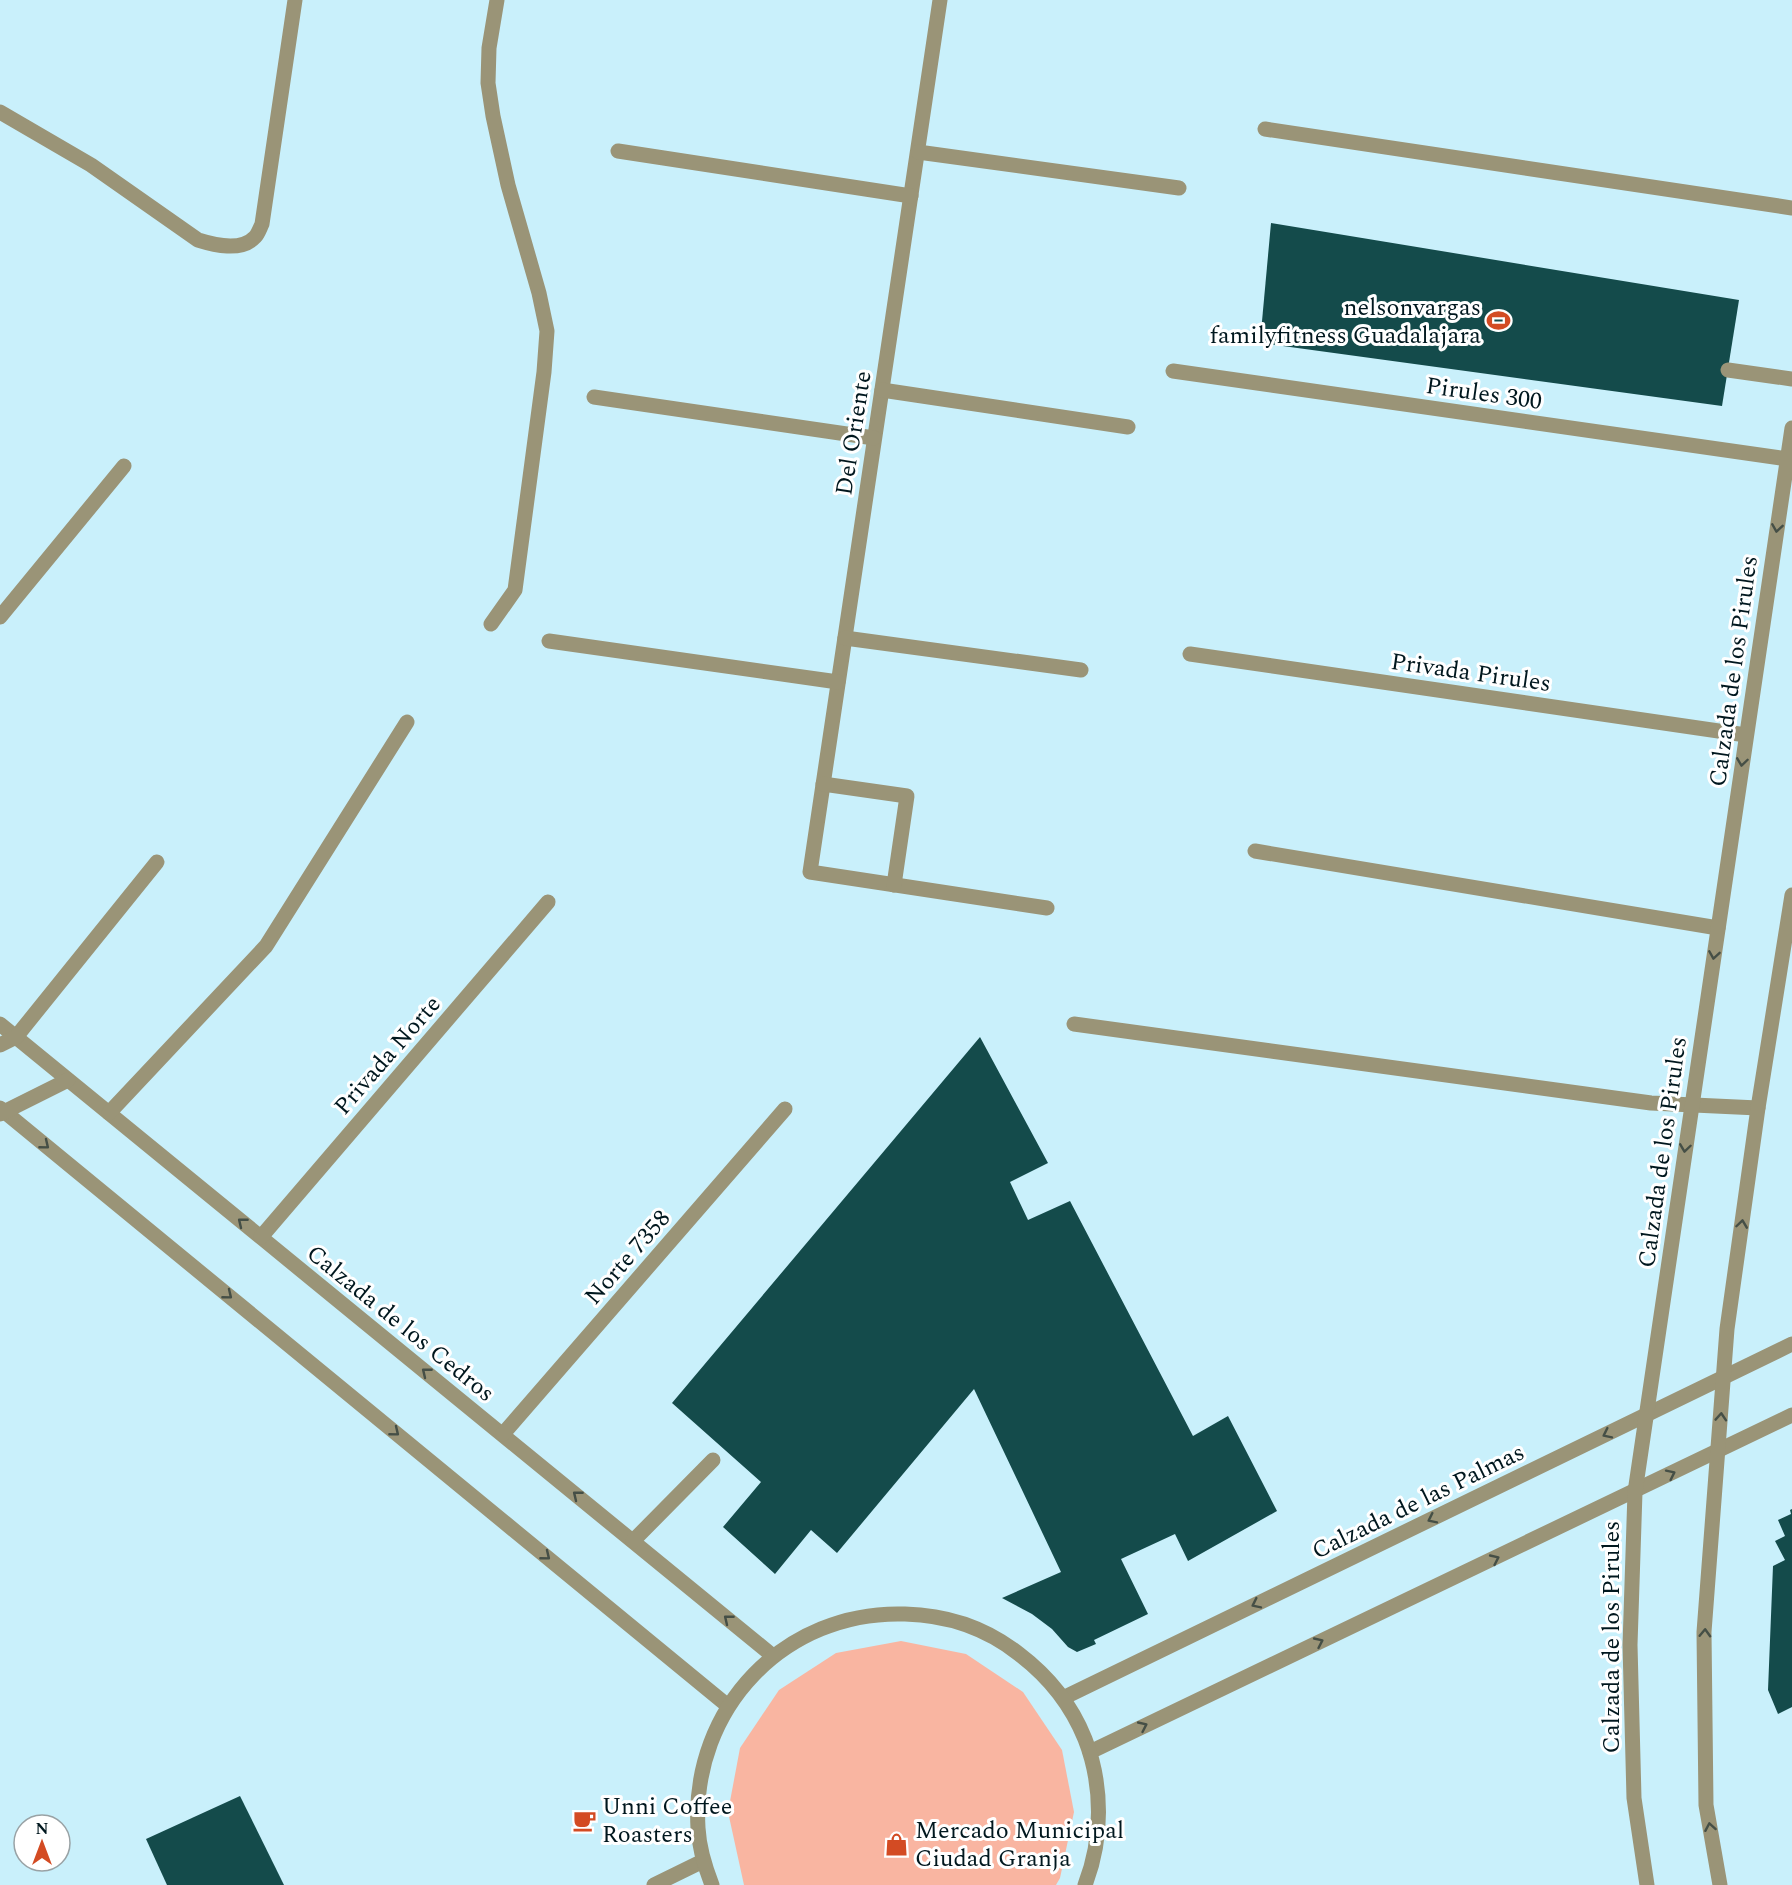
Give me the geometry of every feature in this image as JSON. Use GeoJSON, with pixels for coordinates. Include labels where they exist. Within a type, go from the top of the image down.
{"type":"FeatureCollection","features":[{"type":"Feature","properties":{"kind":"street"},"geometry":{"type":"LineString","coordinates":[[0,112],[91,165],[198,240],[217,246],[236,246],[254,238],[262,224],[295,0]]}},
{"type":"Feature","properties":{"kind":"street"},"geometry":{"type":"LineString","coordinates":[[491,624],[515,590],[544,372],[547,331],[539,293],[506,175],[491,105],[488,83],[489,60],[496,0]]}},
{"type":"Feature","properties":{"kind":"street","name":"Del Oriente"},"geometry":{"type":"LineString","coordinates":[[894,885],[810,872],[940,0]]}},
{"type":"Feature","properties":{"kind":"street"},"geometry":{"type":"LineString","coordinates":[[1265,129],[1792,208]]}},
{"type":"Feature","properties":{"kind":"street"},"geometry":{"type":"LineString","coordinates":[[618,151],[911,196]]}},
{"type":"Feature","properties":{"kind":"street"},"geometry":{"type":"LineString","coordinates":[[918,152],[1179,188]]}},
{"type":"Feature","properties":{"kind":"street"},"geometry":{"type":"LineString","coordinates":[[1728,370],[1792,379]]}},
{"type":"Feature","properties":{"kind":"street","name":"Pirules 300"},"geometry":{"type":"LineString","coordinates":[[1173,371],[1788,459]]}},
{"type":"Feature","properties":{"kind":"street"},"geometry":{"type":"LineString","coordinates":[[882,390],[1128,427]]}},
{"type":"Feature","properties":{"kind":"street"},"geometry":{"type":"LineString","coordinates":[[594,397],[874,438]]}},
{"type":"Feature","properties":{"kind":"street","name":"Calzada de los Pirules"},"geometry":{"type":"LineString","coordinates":[[1647,1885],[1634,1798],[1630,1645],[1635,1492],[1792,428]]}},
{"type":"Feature","properties":{"kind":"street"},"geometry":{"type":"LineString","coordinates":[[0,617],[124,466]]}},
{"type":"Feature","properties":{"kind":"street"},"geometry":{"type":"LineString","coordinates":[[845,638],[1081,670]]}},
{"type":"Feature","properties":{"kind":"street"},"geometry":{"type":"LineString","coordinates":[[549,641],[838,682]]}},
{"type":"Feature","properties":{"kind":"street","name":"Privada Pirules"},"geometry":{"type":"LineString","coordinates":[[1190,654],[1746,735]]}},
{"type":"Feature","properties":{"kind":"street"},"geometry":{"type":"LineString","coordinates":[[109,1113],[266,946],[407,722]]}},
{"type":"Feature","properties":{"kind":"street"},"geometry":{"type":"LineString","coordinates":[[823,784],[907,796],[894,885],[1047,908]]}},
{"type":"Feature","properties":{"kind":"street"},"geometry":{"type":"LineString","coordinates":[[1255,851],[1718,928]]}},
{"type":"Feature","properties":{"kind":"street"},"geometry":{"type":"LineString","coordinates":[[0,1045],[16,1037],[157,862]]}},
{"type":"Feature","properties":{"kind":"street"},"geometry":{"type":"LineString","coordinates":[[1720,1885],[1706,1805],[1704,1632],[1728,1329],[1758,1108],[1792,895]]}},
{"type":"Feature","properties":{"kind":"street","name":"Privada Norte"},"geometry":{"type":"LineString","coordinates":[[261,1237],[548,902]]}},
{"type":"Feature","properties":{"kind":"street","name":"Calzada de los Cedros"},"geometry":{"type":"LineString","coordinates":[[0,1024],[773,1656]]}},
{"type":"Feature","properties":{"kind":"street"},"geometry":{"type":"LineString","coordinates":[[1074,1024],[1651,1103],[1758,1108]]}},
{"type":"Feature","properties":{"kind":"street"},"geometry":{"type":"LineString","coordinates":[[68,1080],[1,1111],[728,1706]]}},
{"type":"Feature","properties":{"kind":"street","name":"Norte 7358"},"geometry":{"type":"LineString","coordinates":[[502,1434],[785,1109]]}},
{"type":"Feature","properties":{"kind":"street","name":"Calzada de las Palmas"},"geometry":{"type":"LineString","coordinates":[[1063,1698],[1792,1344]]}},
{"type":"Feature","properties":{"kind":"street"},"geometry":{"type":"LineString","coordinates":[[1090,1752],[1792,1415]]}},
{"type":"Feature","properties":{"kind":"street"},"geometry":{"type":"LineString","coordinates":[[633,1541],[713,1460]]}},
{"type":"Feature","properties":{"kind":"street"},"geometry":{"type":"LineString","coordinates":[[712,1885],[703,1861],[698,1830],[698,1797],[701,1776],[713,1734],[728,1706],[749,1678],[773,1656],[808,1634],[846,1619],[887,1613],[928,1614],[967,1624],[1004,1642],[1036,1667],[1063,1698],[1079,1724],[1090,1752],[1098,1790],[1099,1829],[1092,1868],[1085,1885]]}},
{"type":"Feature","properties":{"kind":"street"},"geometry":{"type":"LineString","coordinates":[[654,1885],[703,1861]]}},
{"type":"Feature","properties":{"kind":"shaded area"},"geometry":{"type":"Polygon","coordinates":[[[901,1641],[966,1654],[1023,1692],[1062,1750],[1074,1812],[1060,1878],[1056,1885],[744,1885],[728,1812],[740,1748],[779,1690],[836,1653],[901,1641]]]}},
{"type":"Feature","properties":{"kind":"building","name":"nelsonvargas familyfitness Guadalajara"},"geometry":{"type":"Polygon","coordinates":[[[1271,223],[1739,300],[1722,406],[1260,343],[1271,223]]]}},
{"type":"Feature","properties":{"kind":"building"},"geometry":{"type":"Polygon","coordinates":[[[980,1037],[1048,1163],[1010,1182],[1028,1220],[1070,1201],[1193,1436],[1228,1416],[1277,1511],[1188,1561],[1175,1534],[1121,1559],[1148,1614],[1094,1640],[1096,1644],[1077,1652],[1068,1647],[1052,1629],[1032,1614],[1002,1598],[1061,1572],[974,1389],[837,1553],[811,1530],[775,1574],[723,1527],[761,1482],[672,1403],[980,1037]]]}},
{"type":"Feature","properties":{"kind":"building"},"geometry":{"type":"Polygon","coordinates":[[[1792,1509],[1792,1707],[1778,1714],[1768,1690],[1773,1566],[1785,1560],[1775,1541],[1785,1536],[1778,1520],[1791,1514],[1792,1509]]]}},
{"type":"Feature","properties":{"kind":"building"},"geometry":{"type":"Polygon","coordinates":[[[240,1796],[284,1885],[167,1885],[146,1839],[240,1796]]]}},
{"type":"Feature","properties":{"kind":"place","name":"nelsonvargas familyfitness Guadalajara"},"geometry":{"type":"Point","coordinates":[1499,321]}},
{"type":"Feature","properties":{"kind":"place","name":"Unni Coffee Roasters"},"geometry":{"type":"Point","coordinates":[584,1820]}},
{"type":"Feature","properties":{"kind":"place","name":"Mercado Municipal Ciudad Granja"},"geometry":{"type":"Point","coordinates":[897,1844]}}]}
